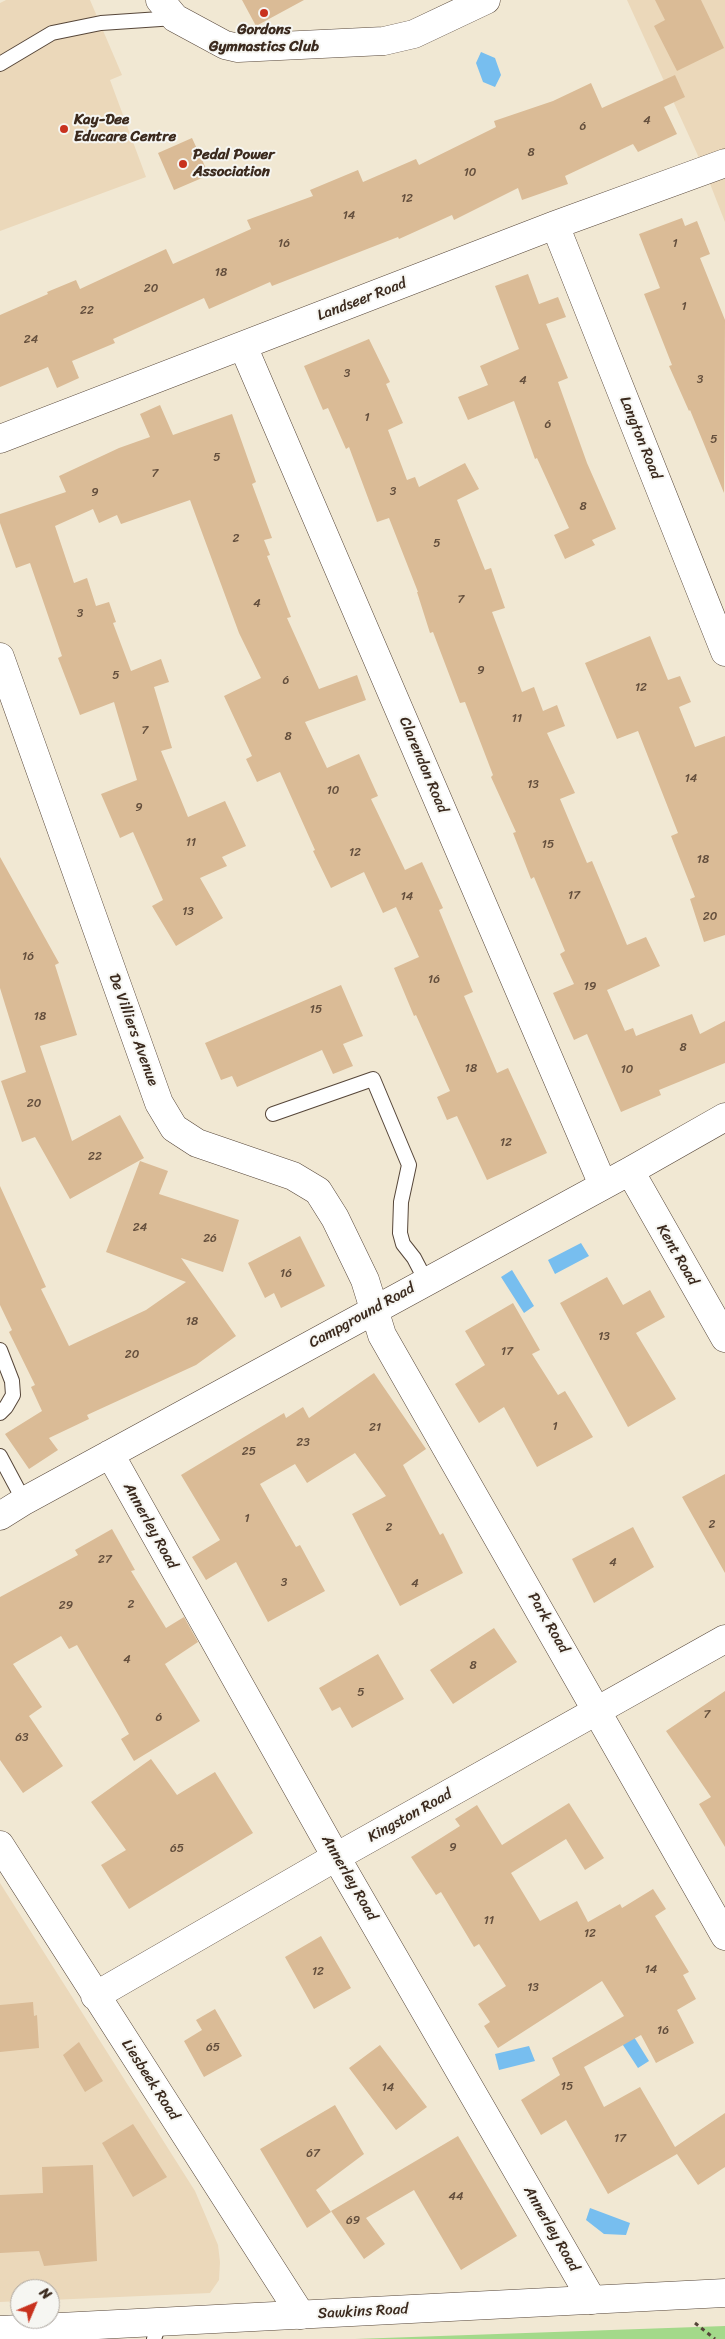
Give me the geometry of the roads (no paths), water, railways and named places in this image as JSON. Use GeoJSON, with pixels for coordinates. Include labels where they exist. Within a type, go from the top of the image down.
{"type":"FeatureCollection","features":[{"type":"Feature","properties":{"kind":"street"},"geometry":{"type":"LineString","coordinates":[[169,6],[225,45],[238,48],[384,41],[414,34],[486,0]]}},
{"type":"Feature","properties":{"kind":"street","name":"Landseer Road"},"geometry":{"type":"LineString","coordinates":[[0,439],[555,224],[725,163]]}},
{"type":"Feature","properties":{"kind":"street","name":"Langton Road"},"geometry":{"type":"LineString","coordinates":[[555,224],[725,652]]}},
{"type":"Feature","properties":{"kind":"street","name":"Clarendon Road"},"geometry":{"type":"LineString","coordinates":[[243,346],[603,1185]]}},
{"type":"Feature","properties":{"kind":"street","name":"De Villiers Avenue"},"geometry":{"type":"LineString","coordinates":[[0,657],[159,1103],[174,1128],[197,1143],[293,1176],[318,1191],[335,1218],[366,1280],[374,1309]]}},
{"type":"Feature","properties":{"kind":"street","name":"Campground Road"},"geometry":{"type":"LineString","coordinates":[[0,1516],[24,1501],[630,1171],[725,1117]]}},
{"type":"Feature","properties":{"kind":"street","name":"Kent Road"},"geometry":{"type":"LineString","coordinates":[[630,1171],[725,1338]]}},
{"type":"Feature","properties":{"kind":"street","name":"Park Road"},"geometry":{"type":"LineString","coordinates":[[374,1309],[382,1335],[725,1936]]}},
{"type":"Feature","properties":{"kind":"street","name":"Annerley Road"},"geometry":{"type":"LineString","coordinates":[[110,1454],[336,1857],[592,2300]]}},
{"type":"Feature","properties":{"kind":"street","name":"Kingston Road"},"geometry":{"type":"LineString","coordinates":[[95,1996],[336,1857],[598,1712],[725,1639]]}},
{"type":"Feature","properties":{"kind":"street","name":"Liesbeek Road"},"geometry":{"type":"LineString","coordinates":[[0,1845],[301,2315]]}},
{"type":"Feature","properties":{"kind":"street","name":"Sawkins Road"},"geometry":{"type":"LineString","coordinates":[[0,2330],[157,2330],[301,2315],[725,2293]]}},
{"type":"Feature","properties":{"kind":"lane"},"geometry":{"type":"LineString","coordinates":[[0,64],[52,33],[169,6]]}},
{"type":"Feature","properties":{"kind":"lane"},"geometry":{"type":"LineString","coordinates":[[273,1114],[373,1079],[409,1165],[401,1202],[400,1232],[403,1244],[414,1258],[426,1281]]}},
{"type":"Feature","properties":{"kind":"lane"},"geometry":{"type":"LineString","coordinates":[[0,1350],[12,1381],[12,1395],[6,1407],[0,1412]]}},
{"type":"Feature","properties":{"kind":"lane"},"geometry":{"type":"LineString","coordinates":[[0,1456],[24,1501]]}},
{"type":"Feature","properties":{"kind":"water"},"geometry":{"type":"Polygon","coordinates":[[[481,52],[495,58],[501,75],[495,87],[483,82],[476,63],[481,52]]]}},
{"type":"Feature","properties":{"kind":"water"},"geometry":{"type":"Polygon","coordinates":[[[581,1243],[589,1256],[555,1274],[548,1260],[581,1243]]]}},
{"type":"Feature","properties":{"kind":"water"},"geometry":{"type":"Polygon","coordinates":[[[512,1270],[534,1306],[524,1313],[501,1277],[512,1270]]]}},
{"type":"Feature","properties":{"kind":"water"},"geometry":{"type":"Polygon","coordinates":[[[629,2029],[649,2061],[638,2068],[617,2036],[629,2029]]]}},
{"type":"Feature","properties":{"kind":"water"},"geometry":{"type":"Polygon","coordinates":[[[529,2046],[535,2061],[499,2070],[495,2054],[529,2046]]]}},
{"type":"Feature","properties":{"kind":"water"},"geometry":{"type":"Polygon","coordinates":[[[590,2208],[630,2223],[626,2235],[604,2234],[586,2220],[590,2208]]]}},
{"type":"Feature","properties":{"kind":"place","name":"Gordons Gymnastics Club"},"geometry":{"type":"Point","coordinates":[264,13]}},
{"type":"Feature","properties":{"kind":"place","name":"Kay-Dee Educare Centre"},"geometry":{"type":"Point","coordinates":[64,129]}},
{"type":"Feature","properties":{"kind":"place","name":"Pedal Power Association"},"geometry":{"type":"Point","coordinates":[183,164]}}]}
